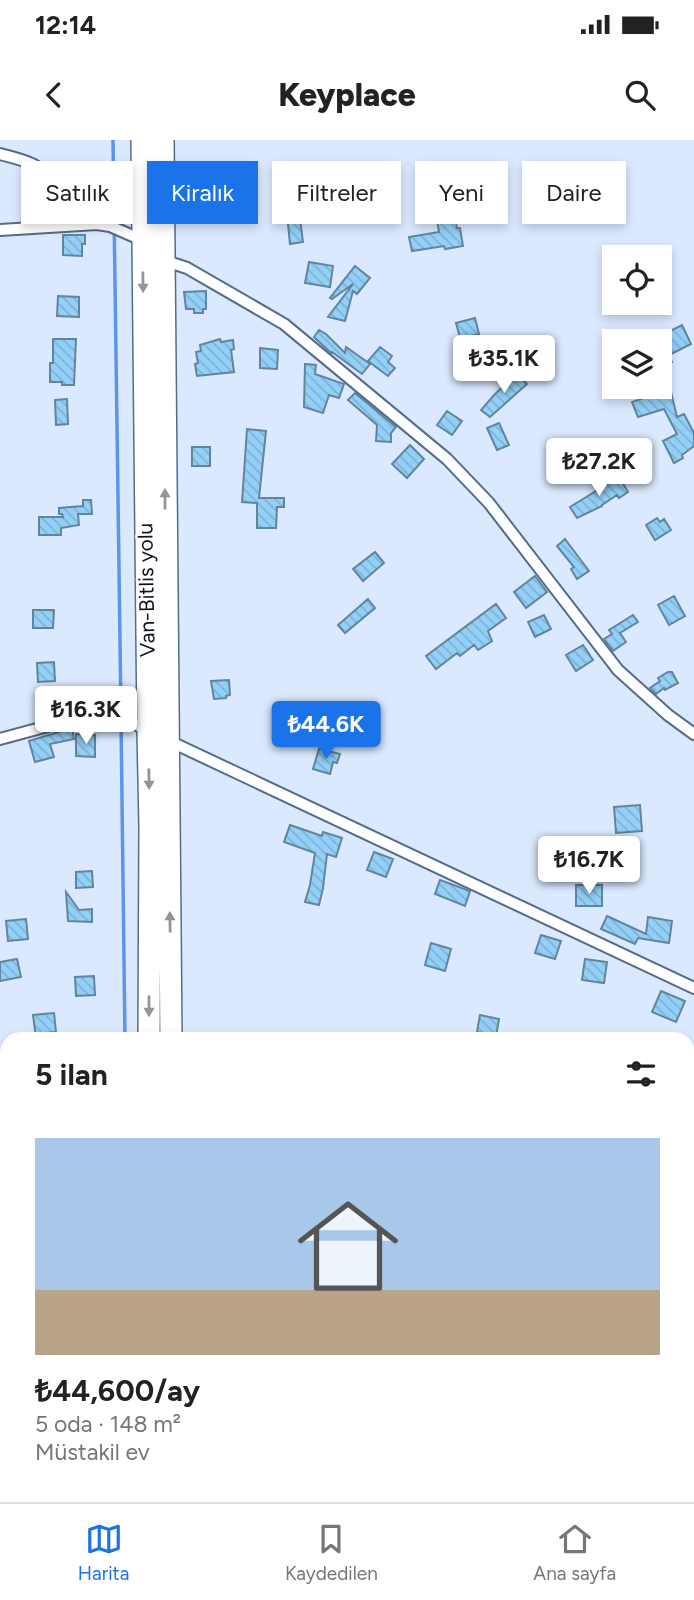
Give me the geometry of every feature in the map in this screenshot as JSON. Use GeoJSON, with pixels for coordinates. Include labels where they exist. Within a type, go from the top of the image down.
{"type":"FeatureCollection","features":[{"type":"Feature","properties":{"kind":"highway","name":"Van-Bitlis yolu"},"geometry":{"type":"LineString","coordinates":[[142,140],[150,827],[149,1032]]}},
{"type":"Feature","properties":{"kind":"highway","name":"Van-Bitlis yolu"},"geometry":{"type":"LineString","coordinates":[[163,140],[172,1032]]}},
{"type":"Feature","properties":{"kind":"street"},"geometry":{"type":"LineString","coordinates":[[0,154],[24,161]]}},
{"type":"Feature","properties":{"kind":"street"},"geometry":{"type":"LineString","coordinates":[[0,230],[96,224],[110,226],[142,240]]}},
{"type":"Feature","properties":{"kind":"street"},"geometry":{"type":"LineString","coordinates":[[163,260],[187,268],[284,324],[447,459],[489,503],[618,670],[668,715],[694,734]]}},
{"type":"Feature","properties":{"kind":"street"},"geometry":{"type":"LineString","coordinates":[[0,740],[109,712],[694,988]]}},
{"type":"Feature","properties":{"kind":"building"},"geometry":{"type":"Polygon","coordinates":[[[288,224],[301,224],[303,242],[290,244],[288,224]]]}},
{"type":"Feature","properties":{"kind":"building"},"geometry":{"type":"Polygon","coordinates":[[[438,224],[456,224],[457,228],[460,228],[463,246],[412,251],[409,237],[439,232],[438,224]]]}},
{"type":"Feature","properties":{"kind":"building"},"geometry":{"type":"Polygon","coordinates":[[[63,235],[85,235],[82,256],[63,255],[63,235]]]}},
{"type":"Feature","properties":{"kind":"building"},"geometry":{"type":"Polygon","coordinates":[[[309,262],[333,266],[330,287],[305,283],[309,262]]]}},
{"type":"Feature","properties":{"kind":"building"},"geometry":{"type":"Polygon","coordinates":[[[355,266],[370,278],[357,294],[353,291],[345,321],[328,317],[353,284],[330,298],[355,266]]]}},
{"type":"Feature","properties":{"kind":"building"},"geometry":{"type":"Polygon","coordinates":[[[206,291],[206,309],[203,309],[203,313],[186,309],[184,292],[206,291]]]}},
{"type":"Feature","properties":{"kind":"building"},"geometry":{"type":"Polygon","coordinates":[[[58,296],[79,297],[79,317],[57,316],[58,296]]]}},
{"type":"Feature","properties":{"kind":"building"},"geometry":{"type":"Polygon","coordinates":[[[475,318],[479,334],[461,341],[456,323],[475,318]]]}},
{"type":"Feature","properties":{"kind":"building"},"geometry":{"type":"Polygon","coordinates":[[[682,325],[691,344],[672,354],[672,330],[682,325]]]}},
{"type":"Feature","properties":{"kind":"building"},"geometry":{"type":"Polygon","coordinates":[[[319,330],[345,353],[346,347],[370,364],[362,374],[331,353],[314,337],[319,330]]]}},
{"type":"Feature","properties":{"kind":"building"},"geometry":{"type":"Polygon","coordinates":[[[53,339],[76,339],[74,385],[50,382],[53,339]]]}},
{"type":"Feature","properties":{"kind":"building"},"geometry":{"type":"Polygon","coordinates":[[[220,339],[221,342],[233,340],[234,349],[231,350],[234,372],[197,376],[196,352],[201,351],[200,345],[220,339]]]}},
{"type":"Feature","properties":{"kind":"building"},"geometry":{"type":"Polygon","coordinates":[[[380,347],[392,356],[388,362],[395,368],[388,376],[368,361],[380,347]]]}},
{"type":"Feature","properties":{"kind":"building"},"geometry":{"type":"Polygon","coordinates":[[[260,348],[278,350],[277,369],[260,368],[260,348]]]}},
{"type":"Feature","properties":{"kind":"building"},"geometry":{"type":"Polygon","coordinates":[[[305,364],[316,365],[315,374],[344,384],[339,398],[329,395],[323,413],[304,407],[305,364]]]}},
{"type":"Feature","properties":{"kind":"building"},"geometry":{"type":"Polygon","coordinates":[[[517,374],[527,384],[490,417],[481,410],[495,394],[517,374]]]}},
{"type":"Feature","properties":{"kind":"building"},"geometry":{"type":"Polygon","coordinates":[[[355,393],[396,427],[391,433],[391,442],[376,441],[377,425],[348,400],[355,393]]]}},
{"type":"Feature","properties":{"kind":"building"},"geometry":{"type":"Polygon","coordinates":[[[672,396],[677,417],[684,414],[694,433],[694,446],[674,463],[663,441],[677,434],[664,409],[638,417],[632,402],[641,399],[672,399],[672,396]]]}},
{"type":"Feature","properties":{"kind":"building"},"geometry":{"type":"Polygon","coordinates":[[[67,399],[68,424],[56,425],[55,400],[67,399]]]}},
{"type":"Feature","properties":{"kind":"building"},"geometry":{"type":"Polygon","coordinates":[[[447,411],[462,421],[452,435],[437,425],[447,411]]]}},
{"type":"Feature","properties":{"kind":"building"},"geometry":{"type":"Polygon","coordinates":[[[499,423],[509,445],[497,450],[487,428],[499,423]]]}},
{"type":"Feature","properties":{"kind":"building"},"geometry":{"type":"Polygon","coordinates":[[[247,429],[266,431],[259,498],[284,498],[284,507],[277,507],[276,528],[257,528],[257,503],[242,502],[247,429]]]}},
{"type":"Feature","properties":{"kind":"building"},"geometry":{"type":"Polygon","coordinates":[[[410,445],[424,459],[407,478],[392,464],[410,445]]]}},
{"type":"Feature","properties":{"kind":"building"},"geometry":{"type":"Polygon","coordinates":[[[192,447],[210,447],[210,466],[192,466],[192,447]]]}},
{"type":"Feature","properties":{"kind":"building"},"geometry":{"type":"Polygon","coordinates":[[[619,477],[628,492],[619,498],[617,495],[577,518],[570,507],[619,477]]]}},
{"type":"Feature","properties":{"kind":"building"},"geometry":{"type":"Polygon","coordinates":[[[83,500],[91,500],[92,514],[78,514],[79,525],[61,528],[61,535],[39,535],[39,517],[63,517],[59,514],[59,508],[83,506],[83,500]]]}},
{"type":"Feature","properties":{"kind":"building"},"geometry":{"type":"Polygon","coordinates":[[[657,518],[660,522],[664,519],[671,530],[655,540],[646,525],[657,518]]]}},
{"type":"Feature","properties":{"kind":"building"},"geometry":{"type":"Polygon","coordinates":[[[565,539],[589,571],[577,579],[571,569],[574,567],[557,546],[565,539]]]}},
{"type":"Feature","properties":{"kind":"building"},"geometry":{"type":"Polygon","coordinates":[[[375,552],[384,563],[363,581],[353,569],[375,552]]]}},
{"type":"Feature","properties":{"kind":"building"},"geometry":{"type":"Polygon","coordinates":[[[535,576],[547,592],[526,608],[514,592],[535,576]]]}},
{"type":"Feature","properties":{"kind":"building"},"geometry":{"type":"Polygon","coordinates":[[[674,596],[685,616],[669,625],[658,605],[674,596]]]}},
{"type":"Feature","properties":{"kind":"building"},"geometry":{"type":"Polygon","coordinates":[[[368,599],[375,608],[345,633],[338,625],[368,599]]]}},
{"type":"Feature","properties":{"kind":"building"},"geometry":{"type":"Polygon","coordinates":[[[496,604],[506,618],[488,631],[492,641],[478,650],[474,645],[460,656],[457,653],[436,669],[426,656],[496,604]]]}},
{"type":"Feature","properties":{"kind":"building"},"geometry":{"type":"Polygon","coordinates":[[[33,610],[54,610],[53,628],[33,628],[33,610]]]}},
{"type":"Feature","properties":{"kind":"building"},"geometry":{"type":"Polygon","coordinates":[[[544,615],[551,629],[535,637],[528,622],[544,615]]]}},
{"type":"Feature","properties":{"kind":"building"},"geometry":{"type":"Polygon","coordinates":[[[633,615],[638,622],[620,633],[626,642],[613,651],[604,639],[612,634],[609,630],[633,615]]]}},
{"type":"Feature","properties":{"kind":"building"},"geometry":{"type":"Polygon","coordinates":[[[583,645],[593,660],[576,671],[566,655],[583,645]]]}},
{"type":"Feature","properties":{"kind":"building"},"geometry":{"type":"Polygon","coordinates":[[[54,662],[55,681],[38,682],[37,663],[54,662]]]}},
{"type":"Feature","properties":{"kind":"building"},"geometry":{"type":"Polygon","coordinates":[[[672,672],[678,683],[656,694],[650,688],[660,681],[658,678],[672,672]]]}},
{"type":"Feature","properties":{"kind":"building"},"geometry":{"type":"Polygon","coordinates":[[[229,680],[230,695],[214,699],[211,681],[229,680]]]}},
{"type":"Feature","properties":{"kind":"building"},"geometry":{"type":"Polygon","coordinates":[[[72,728],[74,739],[50,744],[54,757],[35,762],[29,741],[72,728]]]}},
{"type":"Feature","properties":{"kind":"building"},"geometry":{"type":"Polygon","coordinates":[[[76,734],[95,735],[95,757],[76,756],[76,734]]]}},
{"type":"Feature","properties":{"kind":"building"},"geometry":{"type":"Polygon","coordinates":[[[319,749],[340,754],[337,763],[333,762],[330,774],[313,769],[319,749]]]}},
{"type":"Feature","properties":{"kind":"building"},"geometry":{"type":"Polygon","coordinates":[[[640,805],[642,831],[616,833],[614,807],[640,805]]]}},
{"type":"Feature","properties":{"kind":"building"},"geometry":{"type":"Polygon","coordinates":[[[290,825],[322,836],[323,832],[342,838],[336,857],[327,854],[319,905],[305,902],[315,853],[284,842],[290,825]]]}},
{"type":"Feature","properties":{"kind":"building"},"geometry":{"type":"Polygon","coordinates":[[[374,852],[393,859],[386,877],[367,870],[374,852]]]}},
{"type":"Feature","properties":{"kind":"building"},"geometry":{"type":"Polygon","coordinates":[[[92,871],[93,887],[76,888],[76,872],[92,871]]]}},
{"type":"Feature","properties":{"kind":"building"},"geometry":{"type":"Polygon","coordinates":[[[440,880],[470,891],[465,906],[435,894],[440,880]]]}},
{"type":"Feature","properties":{"kind":"building"},"geometry":{"type":"Polygon","coordinates":[[[576,885],[602,885],[602,906],[576,906],[576,885]]]}},
{"type":"Feature","properties":{"kind":"building"},"geometry":{"type":"Polygon","coordinates":[[[66,892],[79,910],[92,909],[92,922],[68,921],[66,892]]]}},
{"type":"Feature","properties":{"kind":"building"},"geometry":{"type":"Polygon","coordinates":[[[607,916],[646,934],[648,917],[672,921],[669,943],[638,938],[635,944],[601,929],[607,916]]]}},
{"type":"Feature","properties":{"kind":"building"},"geometry":{"type":"Polygon","coordinates":[[[26,919],[28,939],[8,941],[6,921],[26,919]]]}},
{"type":"Feature","properties":{"kind":"building"},"geometry":{"type":"Polygon","coordinates":[[[541,935],[561,941],[555,959],[535,953],[541,935]]]}},
{"type":"Feature","properties":{"kind":"building"},"geometry":{"type":"Polygon","coordinates":[[[431,943],[451,949],[445,971],[425,965],[431,943]]]}},
{"type":"Feature","properties":{"kind":"building"},"geometry":{"type":"Polygon","coordinates":[[[17,959],[21,977],[0,981],[0,962],[17,959]]]}},
{"type":"Feature","properties":{"kind":"building"},"geometry":{"type":"Polygon","coordinates":[[[585,959],[607,962],[604,983],[582,980],[585,959]]]}},
{"type":"Feature","properties":{"kind":"building"},"geometry":{"type":"Polygon","coordinates":[[[94,976],[95,995],[76,996],[75,977],[94,976]]]}},
{"type":"Feature","properties":{"kind":"building"},"geometry":{"type":"Polygon","coordinates":[[[661,991],[685,1001],[676,1022],[652,1012],[661,991]]]}},
{"type":"Feature","properties":{"kind":"building"},"geometry":{"type":"Polygon","coordinates":[[[54,1013],[56,1032],[35,1032],[33,1015],[54,1013]]]}},
{"type":"Feature","properties":{"kind":"building"},"geometry":{"type":"Polygon","coordinates":[[[480,1015],[499,1019],[497,1032],[477,1032],[480,1015]]]}},
{"type":"Feature","properties":{"kind":"waterway"},"geometry":{"type":"LineString","coordinates":[[113,140],[121,712]]}},
{"type":"Feature","properties":{"kind":"waterway"},"geometry":{"type":"LineString","coordinates":[[121,720],[125,1032]]}}]}
